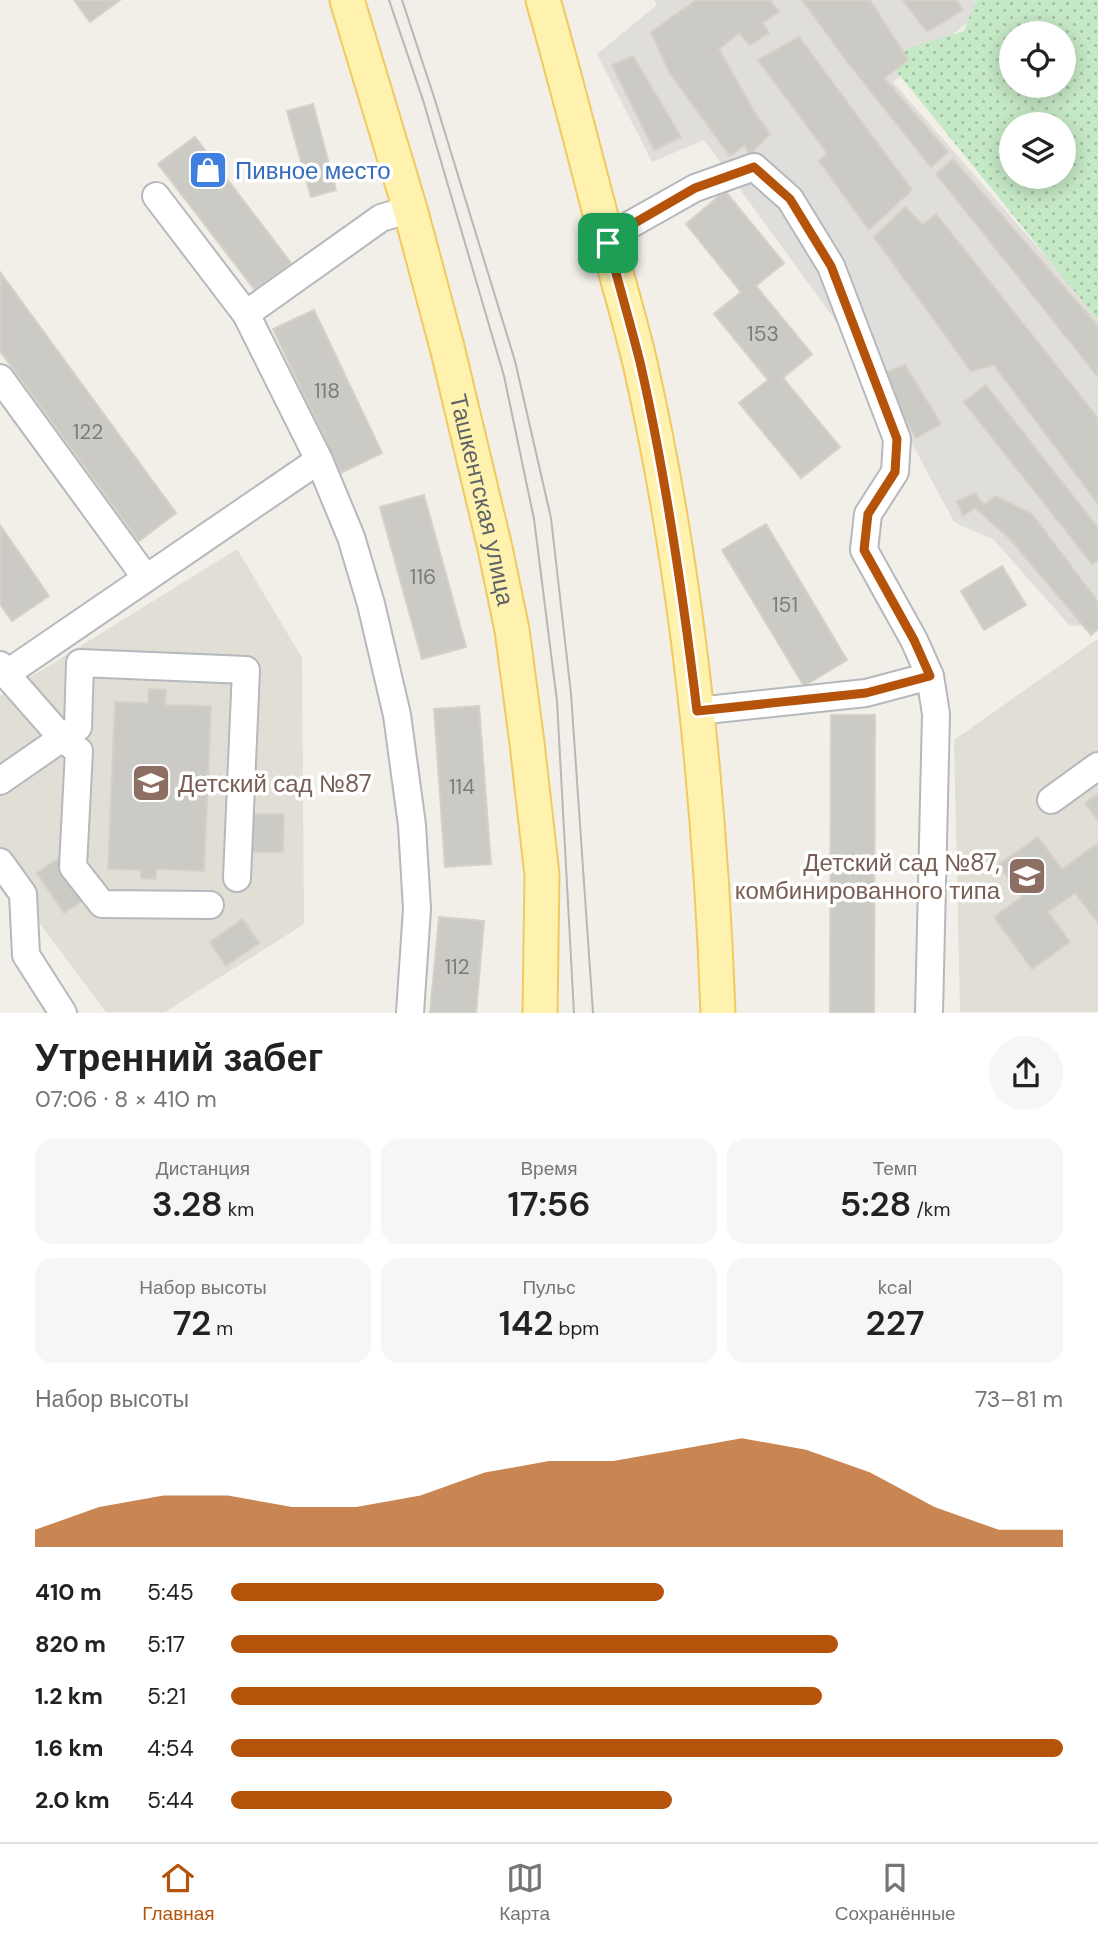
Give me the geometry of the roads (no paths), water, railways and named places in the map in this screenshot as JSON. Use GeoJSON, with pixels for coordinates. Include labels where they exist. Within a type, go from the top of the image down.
{"type":"FeatureCollection","features":[{"type":"Feature","properties":{"kind":"main road","name":"Ташкентская улица"},"geometry":{"type":"LineString","coordinates":[[347,0],[410,209],[450,360],[512,629],[542,875],[540,1013]]}},
{"type":"Feature","properties":{"kind":"main road"},"geometry":{"type":"LineString","coordinates":[[543,0],[640,362],[665,490],[697,711],[718,1013]]}},
{"type":"Feature","properties":{"kind":"lane"},"geometry":{"type":"LineString","coordinates":[[608,243],[626,228],[695,188],[754,167],[790,199],[831,266],[897,439],[895,472],[868,514],[864,550],[914,640],[930,676],[936,714],[929,1013]]}},
{"type":"Feature","properties":{"kind":"lane"},"geometry":{"type":"LineString","coordinates":[[156,196],[246,314],[319,460],[351,537],[371,604],[397,715],[412,825],[417,909],[410,1013]]}},
{"type":"Feature","properties":{"kind":"lane"},"geometry":{"type":"LineString","coordinates":[[246,314],[381,218],[410,209]]}},
{"type":"Feature","properties":{"kind":"lane"},"geometry":{"type":"LineString","coordinates":[[0,378],[146,578]]}},
{"type":"Feature","properties":{"kind":"lane"},"geometry":{"type":"LineString","coordinates":[[210,905],[102,904],[73,867],[79,751],[63,739],[3,670],[146,578],[319,460]]}},
{"type":"Feature","properties":{"kind":"lane"},"geometry":{"type":"LineString","coordinates":[[0,781],[78,727],[80,663],[246,670],[237,878]]}},
{"type":"Feature","properties":{"kind":"lane"},"geometry":{"type":"LineString","coordinates":[[697,711],[866,693],[930,676]]}},
{"type":"Feature","properties":{"kind":"lane"},"geometry":{"type":"LineString","coordinates":[[1051,800],[1098,766]]}},
{"type":"Feature","properties":{"kind":"lane"},"geometry":{"type":"LineString","coordinates":[[0,862],[23,894],[26,955],[63,1013]]}},
{"type":"Feature","properties":{"kind":"tram line"},"geometry":{"type":"LineString","coordinates":[[389,0],[423,100],[504,376],[534,519],[557,701],[574,1013]]}},
{"type":"Feature","properties":{"kind":"tram line"},"geometry":{"type":"LineString","coordinates":[[402,0],[515,361],[551,518],[571,694],[593,1013]]}},
{"type":"Feature","properties":{"kind":"place","name":"Пивное место"},"geometry":{"type":"Point","coordinates":[208,170]}},
{"type":"Feature","properties":{"kind":"place","name":"Детский сад №87"},"geometry":{"type":"Point","coordinates":[151,783]}},
{"type":"Feature","properties":{"kind":"place","name":"Детский сад №87, комбинированного типа"},"geometry":{"type":"Point","coordinates":[1027,876]}}]}
